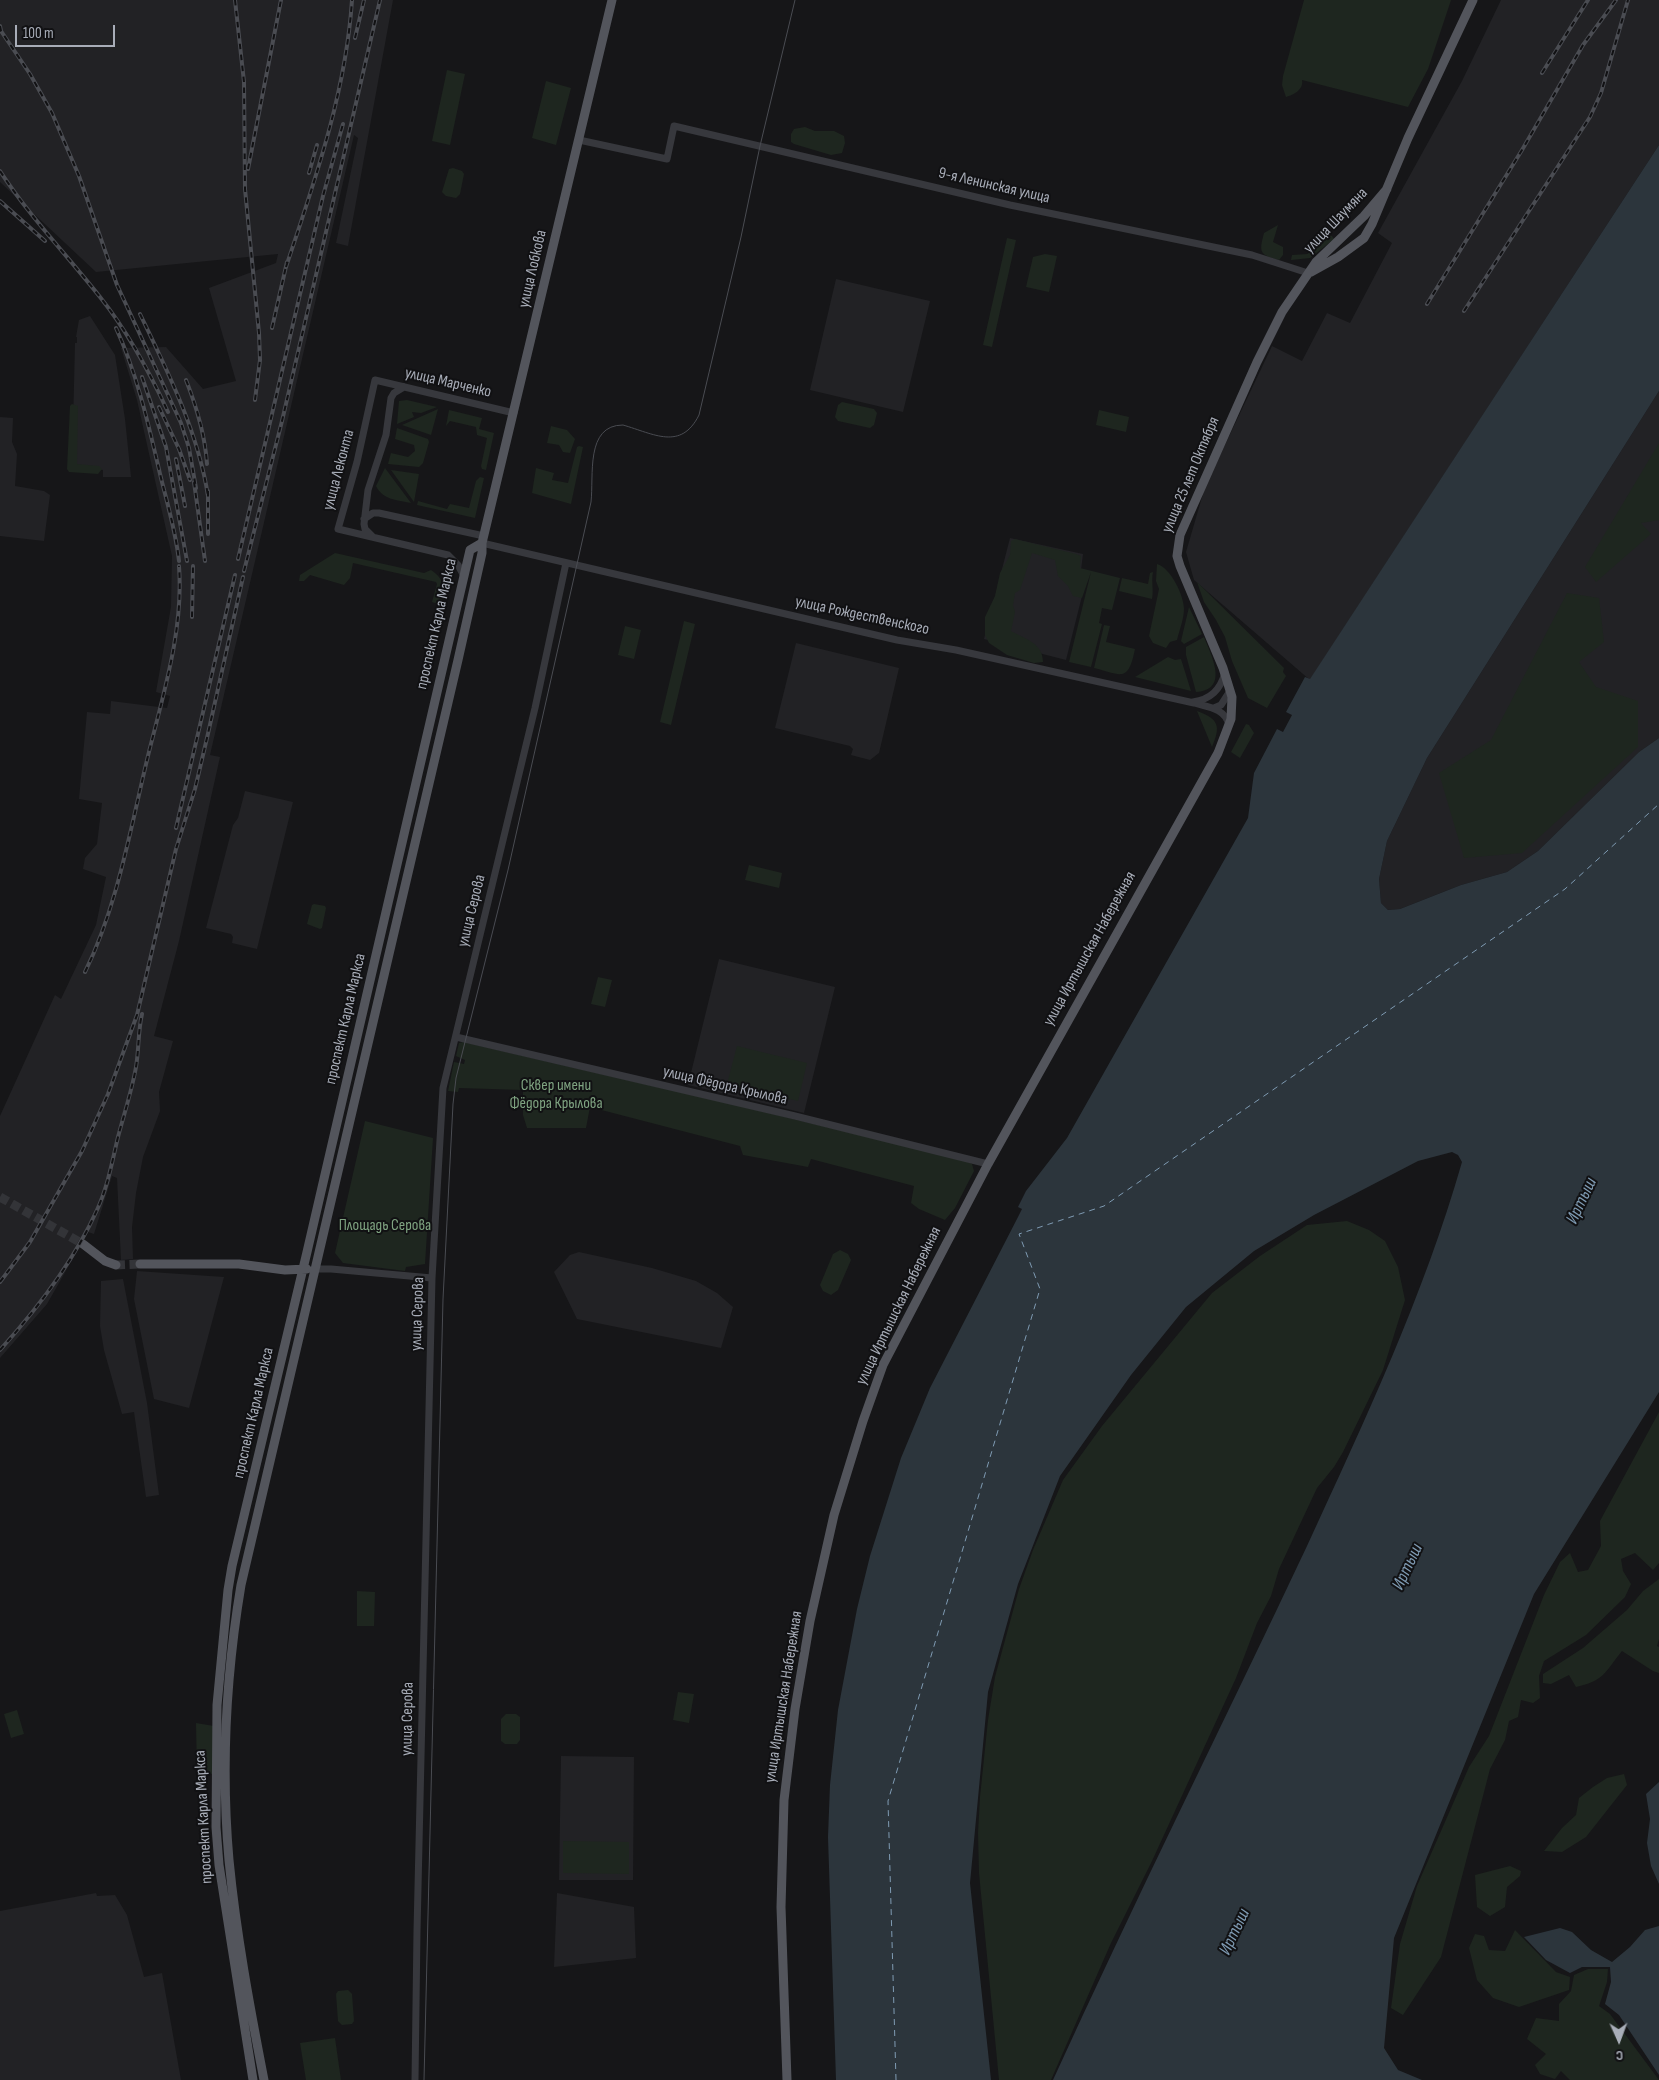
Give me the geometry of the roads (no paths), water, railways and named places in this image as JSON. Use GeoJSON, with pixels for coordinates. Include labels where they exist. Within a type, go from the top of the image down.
{"type":"FeatureCollection","features":[{"type":"Feature","properties":{"kind":"main road","name":"улица Лобкова"},"geometry":{"type":"LineString","coordinates":[[483,540],[612,0]]}},
{"type":"Feature","properties":{"kind":"main road","name":"улица Шаумяна"},"geometry":{"type":"LineString","coordinates":[[1308,273],[1338,257],[1364,238],[1473,0]]}},
{"type":"Feature","properties":{"kind":"main road","name":"улица Шаумяна"},"geometry":{"type":"LineString","coordinates":[[1308,273],[1327,250],[1353,226],[1387,189]]}},
{"type":"Feature","properties":{"kind":"main road"},"geometry":{"type":"LineString","coordinates":[[1353,226],[1360,227],[1364,238]]}},
{"type":"Feature","properties":{"kind":"main road","name":"улица 25 лет Октября"},"geometry":{"type":"LineString","coordinates":[[1231,694],[1183,576],[1177,556],[1178,540],[1183,524],[1257,362],[1282,312],[1308,273]]}},
{"type":"Feature","properties":{"kind":"main road","name":"проспект Карла Маркса"},"geometry":{"type":"LineString","coordinates":[[253,2080],[218,1859],[217,1705],[222,1639],[231,1574],[470,550],[483,540]]}},
{"type":"Feature","properties":{"kind":"main road","name":"проспект Карла Маркса"},"geometry":{"type":"LineString","coordinates":[[264,2080],[242,1954],[229,1858],[226,1787],[227,1712],[234,1631],[244,1568],[316,1269],[482,553],[483,540]]}},
{"type":"Feature","properties":{"kind":"main road","name":"улица Иртышская Набережная"},"geometry":{"type":"LineString","coordinates":[[787,2080],[781,1907],[784,1800],[795,1709],[820,1574],[838,1501],[863,1421],[883,1365],[988,1164],[1218,753],[1233,713],[1231,694]]}},
{"type":"Feature","properties":{"kind":"main road"},"geometry":{"type":"LineString","coordinates":[[424,749],[436,752]]}},
{"type":"Feature","properties":{"kind":"main road"},"geometry":{"type":"LineString","coordinates":[[409,809],[422,812]]}},
{"type":"Feature","properties":{"kind":"main road"},"geometry":{"type":"LineString","coordinates":[[352,1060],[363,1062]]}},
{"type":"Feature","properties":{"kind":"main road"},"geometry":{"type":"LineString","coordinates":[[83,1244],[105,1261],[116,1265]]}},
{"type":"Feature","properties":{"kind":"main road"},"geometry":{"type":"LineString","coordinates":[[140,1264],[239,1264],[285,1270],[316,1269]]}},
{"type":"Feature","properties":{"kind":"street","name":"9-я Ленинская улица"},"geometry":{"type":"LineString","coordinates":[[579,140],[667,159],[674,126],[1010,205],[1252,256],[1308,273]]}},
{"type":"Feature","properties":{"kind":"street","name":"улица Марченко"},"geometry":{"type":"LineString","coordinates":[[375,380],[514,413]]}},
{"type":"Feature","properties":{"kind":"street","name":"улица Леконта"},"geometry":{"type":"LineString","coordinates":[[375,380],[357,462],[338,529],[375,538]]}},
{"type":"Feature","properties":{"kind":"street"},"geometry":{"type":"LineString","coordinates":[[404,387],[397,390],[391,398],[386,434],[368,490],[364,519],[365,529],[375,538],[448,555],[458,564],[464,576]]}},
{"type":"Feature","properties":{"kind":"street","name":"улица Рождественского"},"geometry":{"type":"LineString","coordinates":[[364,519],[373,513],[379,514],[566,563],[897,640],[940,647],[1214,708]]}},
{"type":"Feature","properties":{"kind":"street","name":"улица Серова"},"geometry":{"type":"LineString","coordinates":[[415,2080],[432,1278],[443,1088],[535,708],[566,563]]}},
{"type":"Feature","properties":{"kind":"street"},"geometry":{"type":"LineString","coordinates":[[1190,703],[1206,699],[1214,693],[1220,687],[1224,673]]}},
{"type":"Feature","properties":{"kind":"street"},"geometry":{"type":"LineString","coordinates":[[1214,708],[1221,705],[1231,694]]}},
{"type":"Feature","properties":{"kind":"street"},"geometry":{"type":"LineString","coordinates":[[1214,708],[1224,714],[1229,725]]}},
{"type":"Feature","properties":{"kind":"street","name":"улица Фёдора Крылова"},"geometry":{"type":"LineString","coordinates":[[456,1037],[795,1116],[988,1164]]}},
{"type":"Feature","properties":{"kind":"street"},"geometry":{"type":"LineString","coordinates":[[316,1269],[432,1278]]}},
{"type":"Feature","properties":{"kind":"water","name":"Иртыш"},"geometry":{"type":"Polygon","coordinates":[[[1659,145],[1659,391],[1427,758],[1387,841],[1379,879],[1381,903],[1388,910],[1400,909],[1461,885],[1507,872],[1538,851],[1639,752],[1659,738],[1659,1392],[1534,1594],[1394,1938],[1384,2048],[1398,2070],[1422,2080],[1053,2080],[1115,1946],[1307,1546],[1392,1357],[1430,1260],[1462,1162],[1458,1155],[1452,1152],[1418,1161],[1314,1215],[1254,1251],[1186,1307],[1131,1375],[1060,1476],[1018,1584],[988,1692],[970,1883],[991,2080],[836,2080],[828,1837],[830,1785],[838,1710],[857,1609],[870,1556],[901,1458],[930,1388],[1022,1209],[1018,1207],[1026,1191],[1067,1138],[1248,818],[1254,773],[1277,729],[1283,732],[1292,715],[1286,712],[1305,677],[1310,679],[1659,145]]]}},
{"type":"Feature","properties":{"kind":"water"},"geometry":{"type":"Polygon","coordinates":[[[1659,1782],[1659,1884],[1651,1866],[1647,1843],[1650,1819],[1646,1794],[1659,1782]]]}},
{"type":"Feature","properties":{"kind":"water"},"geometry":{"type":"Polygon","coordinates":[[[1659,1926],[1659,2075],[1619,2015],[1605,2004],[1611,1982],[1610,1967],[1582,1967],[1570,1973],[1546,1960],[1524,1937],[1560,1928],[1572,1932],[1591,1950],[1612,1962],[1630,1947],[1645,1930],[1659,1926]]]}},
{"type":"Feature","properties":{"kind":"tunnel"},"geometry":{"type":"LineString","coordinates":[[0,1197],[83,1244]]}},
{"type":"Feature","properties":{"kind":"tunnel"},"geometry":{"type":"LineString","coordinates":[[116,1265],[140,1264]]}},
{"type":"Feature","properties":{"kind":"tram line"},"geometry":{"type":"LineString","coordinates":[[424,2080],[443,1299],[456,1078],[508,870],[591,502],[592,466],[597,443],[602,433],[611,427],[623,425],[656,435],[675,436],[684,433],[692,426],[699,415],[795,0]]}},
{"type":"Feature","properties":{"kind":"railway"},"geometry":{"type":"LineString","coordinates":[[235,0],[244,82],[245,189],[259,333],[260,360],[255,400]]}},
{"type":"Feature","properties":{"kind":"railway"},"geometry":{"type":"LineString","coordinates":[[248,169],[281,0]]}},
{"type":"Feature","properties":{"kind":"railway"},"geometry":{"type":"LineString","coordinates":[[286,267],[328,135],[343,68],[352,0]]}},
{"type":"Feature","properties":{"kind":"railway"},"geometry":{"type":"LineString","coordinates":[[355,38],[364,0]]}},
{"type":"Feature","properties":{"kind":"railway"},"geometry":{"type":"LineString","coordinates":[[244,571],[282,421],[380,0]]}},
{"type":"Feature","properties":{"kind":"railway"},"geometry":{"type":"LineString","coordinates":[[1542,73],[1588,0]]}},
{"type":"Feature","properties":{"kind":"railway"},"geometry":{"type":"LineString","coordinates":[[1427,304],[1522,150],[1583,45],[1616,0]]}},
{"type":"Feature","properties":{"kind":"railway"},"geometry":{"type":"LineString","coordinates":[[1464,311],[1590,117],[1601,93],[1628,0]]}},
{"type":"Feature","properties":{"kind":"railway"},"geometry":{"type":"LineString","coordinates":[[0,26],[1,31],[30,74],[52,113],[79,176],[117,285],[181,423],[189,448],[196,488]]}},
{"type":"Feature","properties":{"kind":"railway"},"geometry":{"type":"LineString","coordinates":[[238,559],[323,196],[343,124]]}},
{"type":"Feature","properties":{"kind":"railway"},"geometry":{"type":"LineString","coordinates":[[309,173],[317,145]]}},
{"type":"Feature","properties":{"kind":"railway"},"geometry":{"type":"LineString","coordinates":[[0,171],[48,235],[120,324],[146,367],[168,412]]}},
{"type":"Feature","properties":{"kind":"railway"},"geometry":{"type":"LineString","coordinates":[[0,201],[45,241]]}},
{"type":"Feature","properties":{"kind":"railway"},"geometry":{"type":"LineString","coordinates":[[272,328],[287,262]]}},
{"type":"Feature","properties":{"kind":"railway"},"geometry":{"type":"LineString","coordinates":[[140,314],[181,403],[197,449],[208,496]]}},
{"type":"Feature","properties":{"kind":"railway"},"geometry":{"type":"LineString","coordinates":[[116,328],[131,365],[142,402],[172,520],[179,561]]}},
{"type":"Feature","properties":{"kind":"railway"},"geometry":{"type":"LineString","coordinates":[[142,377],[166,447],[187,561]]}},
{"type":"Feature","properties":{"kind":"railway"},"geometry":{"type":"LineString","coordinates":[[186,380],[200,421],[207,464]]}},
{"type":"Feature","properties":{"kind":"railway"},"geometry":{"type":"LineString","coordinates":[[159,407],[179,449],[190,480]]}},
{"type":"Feature","properties":{"kind":"railway"},"geometry":{"type":"LineString","coordinates":[[176,459],[185,506]]}},
{"type":"Feature","properties":{"kind":"railway"},"geometry":{"type":"LineString","coordinates":[[194,482],[205,561]]}},
{"type":"Feature","properties":{"kind":"railway"},"geometry":{"type":"LineString","coordinates":[[208,491],[208,534]]}},
{"type":"Feature","properties":{"kind":"railway"},"geometry":{"type":"LineString","coordinates":[[85,972],[106,921],[122,868],[165,689],[178,615],[179,566]]}},
{"type":"Feature","properties":{"kind":"railway"},"geometry":{"type":"LineString","coordinates":[[192,617],[193,566]]}},
{"type":"Feature","properties":{"kind":"railway"},"geometry":{"type":"LineString","coordinates":[[176,828],[235,575]]}},
{"type":"Feature","properties":{"kind":"railway"},"geometry":{"type":"LineString","coordinates":[[0,1282],[30,1242],[82,1151],[108,1094],[137,1015],[176,849],[195,789],[243,577]]}},
{"type":"Feature","properties":{"kind":"railway"},"geometry":{"type":"LineString","coordinates":[[0,1350],[28,1318],[66,1266],[88,1229],[101,1201],[134,1076],[142,1014]]}},
{"type":"Feature","properties":{"kind":"park label","name":"Сквер имени Фёдора Крылова"},"geometry":{"type":"Point","coordinates":[556,1095]}},
{"type":"Feature","properties":{"kind":"park label","name":"Площадь Серова"},"geometry":{"type":"Point","coordinates":[385,1226]}}]}
